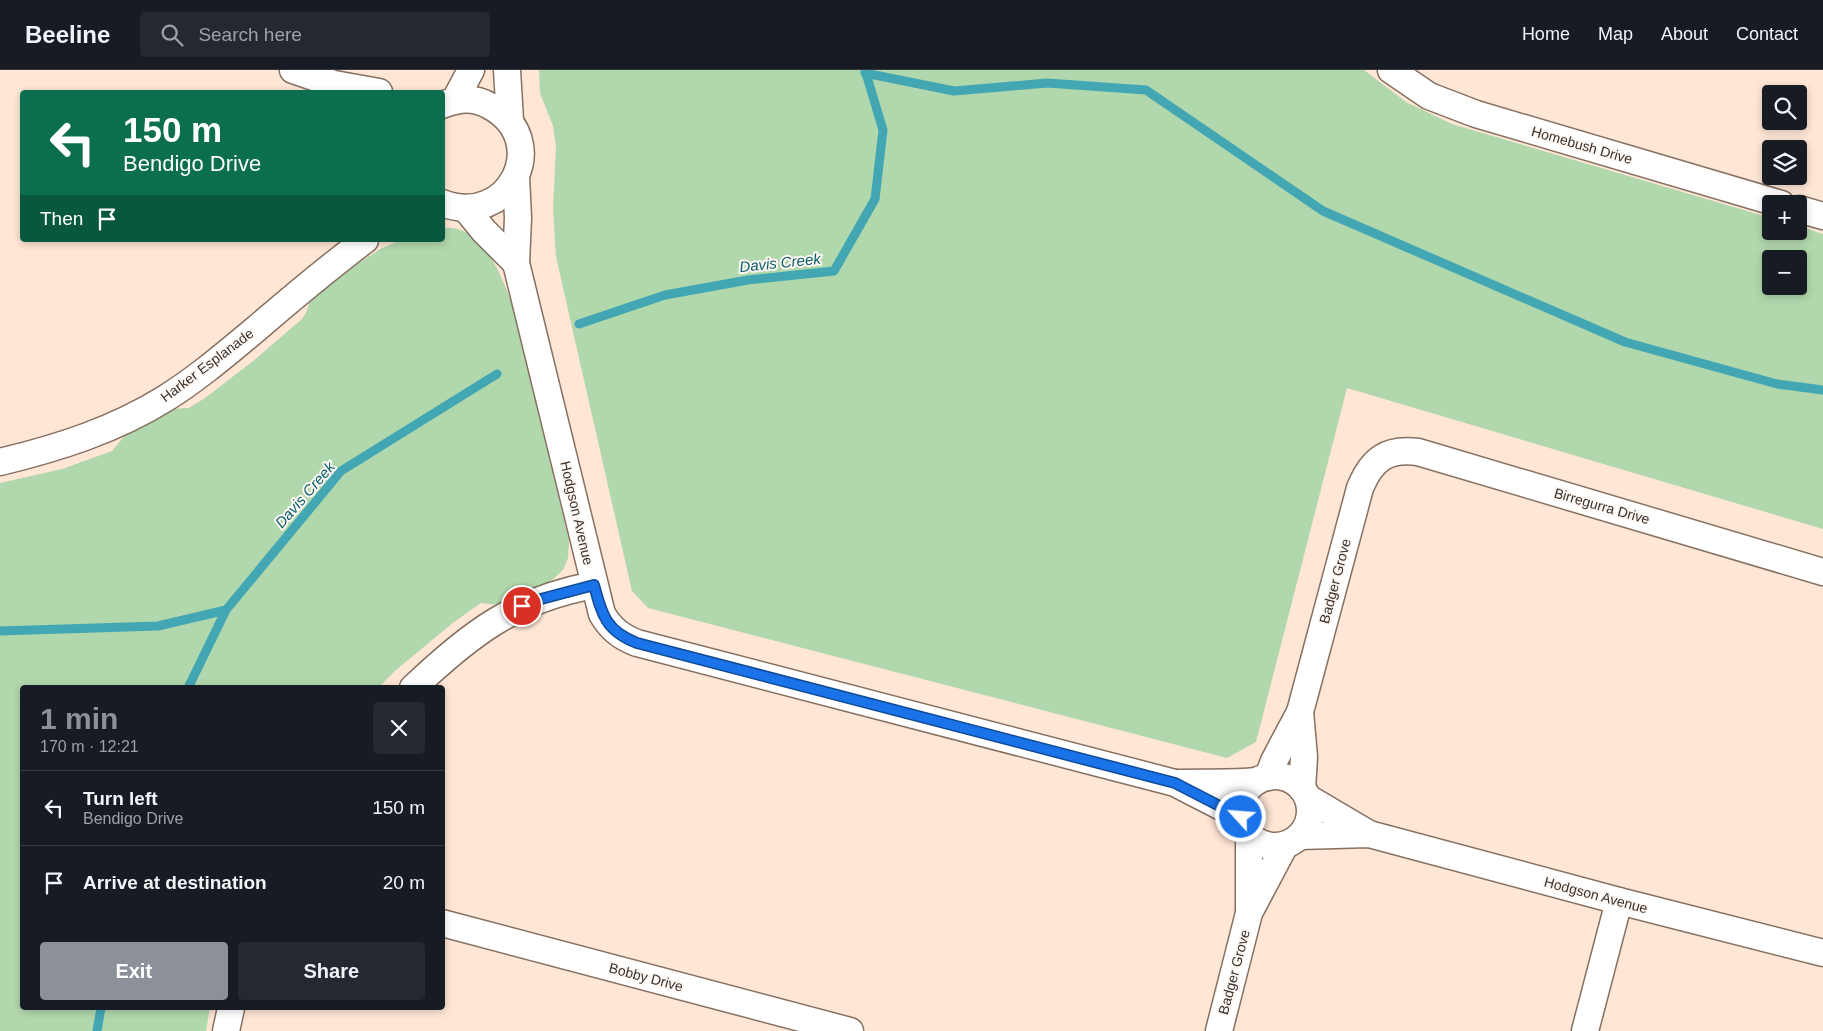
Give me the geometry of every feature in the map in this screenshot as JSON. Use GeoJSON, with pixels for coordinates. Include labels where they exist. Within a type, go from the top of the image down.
{"type":"FeatureCollection","features":[{"type":"Feature","properties":{"kind":"street"},"geometry":{"type":"LineString","coordinates":[[293,70],[339,88],[359,90]]}},
{"type":"Feature","properties":{"kind":"street"},"geometry":{"type":"LineString","coordinates":[[449,102],[471,70]]}},
{"type":"Feature","properties":{"kind":"street"},"geometry":{"type":"LineString","coordinates":[[507,70],[510,120]]}},
{"type":"Feature","properties":{"kind":"street","name":"Homebush Drive"},"geometry":{"type":"LineString","coordinates":[[1391,70],[1429,96],[1476,114],[1762,198]]}},
{"type":"Feature","properties":{"kind":"street"},"geometry":{"type":"LineString","coordinates":[[449,102],[469,99],[483,102],[510,120]]}},
{"type":"Feature","properties":{"kind":"street","name":"Hodgson Avenue"},"geometry":{"type":"LineString","coordinates":[[510,120],[517,132],[520,146],[520,159],[516,177],[518,218],[516,263],[602,614],[608,624],[623,638],[1175,783],[1234,784],[1263,779]]}},
{"type":"Feature","properties":{"kind":"street"},"geometry":{"type":"LineString","coordinates":[[451,208],[483,206],[506,192],[516,177]]}},
{"type":"Feature","properties":{"kind":"street"},"geometry":{"type":"LineString","coordinates":[[451,208],[484,231],[516,263]]}},
{"type":"Feature","properties":{"kind":"street"},"geometry":{"type":"LineString","coordinates":[[1807,211],[1823,216]]}},
{"type":"Feature","properties":{"kind":"street","name":"Harker Esplanade"},"geometry":{"type":"LineString","coordinates":[[0,462],[52,449],[88,436],[130,418],[166,398],[216,362],[362,242]]}},
{"type":"Feature","properties":{"kind":"street","name":"Birregurra Drive"},"geometry":{"type":"LineString","coordinates":[[1381,457],[1392,452],[1405,450],[1418,452],[1823,572]]}},
{"type":"Feature","properties":{"kind":"street","name":"Badger Grove"},"geometry":{"type":"LineString","coordinates":[[1263,779],[1300,712],[1360,488],[1371,466],[1381,457]]}},
{"type":"Feature","properties":{"kind":"street"},"geometry":{"type":"LineString","coordinates":[[416,685],[460,646],[501,617],[541,599],[594,585]]}},
{"type":"Feature","properties":{"kind":"street","name":"Badger Grove"},"geometry":{"type":"LineString","coordinates":[[1300,712],[1305,794]]}},
{"type":"Feature","properties":{"kind":"street"},"geometry":{"type":"LineString","coordinates":[[1277,776],[1287,778],[1305,794],[1310,808],[1310,818],[1306,828],[1292,840],[1275,846],[1257,841],[1245,826],[1241,806],[1249,788],[1263,779],[1277,776]]}},
{"type":"Feature","properties":{"kind":"street","name":"Hodgson Avenue"},"geometry":{"type":"LineString","coordinates":[[1175,783],[1245,826]]}},
{"type":"Feature","properties":{"kind":"street","name":"Hodgson Avenue"},"geometry":{"type":"LineString","coordinates":[[1305,794],[1369,834],[1618,901],[1823,953]]}},
{"type":"Feature","properties":{"kind":"street","name":"Badger Grove"},"geometry":{"type":"LineString","coordinates":[[1245,826],[1249,913]]}},
{"type":"Feature","properties":{"kind":"street","name":"Hodgson Avenue"},"geometry":{"type":"LineString","coordinates":[[1292,840],[1369,834]]}},
{"type":"Feature","properties":{"kind":"street","name":"Badger Grove"},"geometry":{"type":"LineString","coordinates":[[1218,1031],[1249,913],[1292,840]]}},
{"type":"Feature","properties":{"kind":"street"},"geometry":{"type":"LineString","coordinates":[[1585,1031],[1618,901]]}},
{"type":"Feature","properties":{"kind":"street","name":"Bobby Drive"},"geometry":{"type":"LineString","coordinates":[[445,924],[850,1031]]}},
{"type":"Feature","properties":{"kind":"street"},"geometry":{"type":"LineString","coordinates":[[226,1031],[231,1010]]}},
{"type":"Feature","properties":{"kind":"green space"},"geometry":{"type":"Polygon","coordinates":[[[539,70],[1364,70],[1406,102],[1452,124],[1762,215],[1762,240],[1807,240],[1807,229],[1823,234],[1823,529],[1347,388],[1256,742],[1227,758],[648,608],[632,591],[556,257],[553,209],[556,147],[553,126],[540,93],[539,70]]]}},
{"type":"Feature","properties":{"kind":"green space"},"geometry":{"type":"Polygon","coordinates":[[[445,228],[457,229],[470,235],[480,244],[497,269],[514,309],[569,541],[568,558],[563,570],[551,581],[499,605],[481,603],[454,622],[396,670],[381,685],[20,685],[20,1010],[210,1010],[206,1031],[0,1031],[0,483],[62,469],[112,451],[127,433],[172,409],[189,408],[253,361],[302,319],[307,311],[310,299],[343,273],[382,248],[396,242],[445,242],[445,228]]]}},
{"type":"Feature","properties":{"kind":"waterway","name":"Davis Creek"},"geometry":{"type":"LineString","coordinates":[[579,324],[665,295],[748,280],[834,271],[875,199],[883,130],[865,70]]}},
{"type":"Feature","properties":{"kind":"waterway"},"geometry":{"type":"LineString","coordinates":[[865,73],[954,91],[1047,83],[1146,90],[1323,211],[1625,342],[1777,384],[1823,390]]}},
{"type":"Feature","properties":{"kind":"waterway","name":"Davis Creek"},"geometry":{"type":"LineString","coordinates":[[189,685],[226,610],[341,471],[497,374]]}},
{"type":"Feature","properties":{"kind":"waterway"},"geometry":{"type":"LineString","coordinates":[[0,631],[158,626],[226,610]]}},
{"type":"Feature","properties":{"kind":"waterway","name":"Davis Creek"},"geometry":{"type":"LineString","coordinates":[[97,1031],[101,1010]]}},
{"type":"Feature","properties":{"kind":"route"},"geometry":{"type":"LineString","coordinates":[[522,606],[563,592],[594,585],[602,614],[608,624],[623,638],[1175,783],[1241,817]]}}]}
